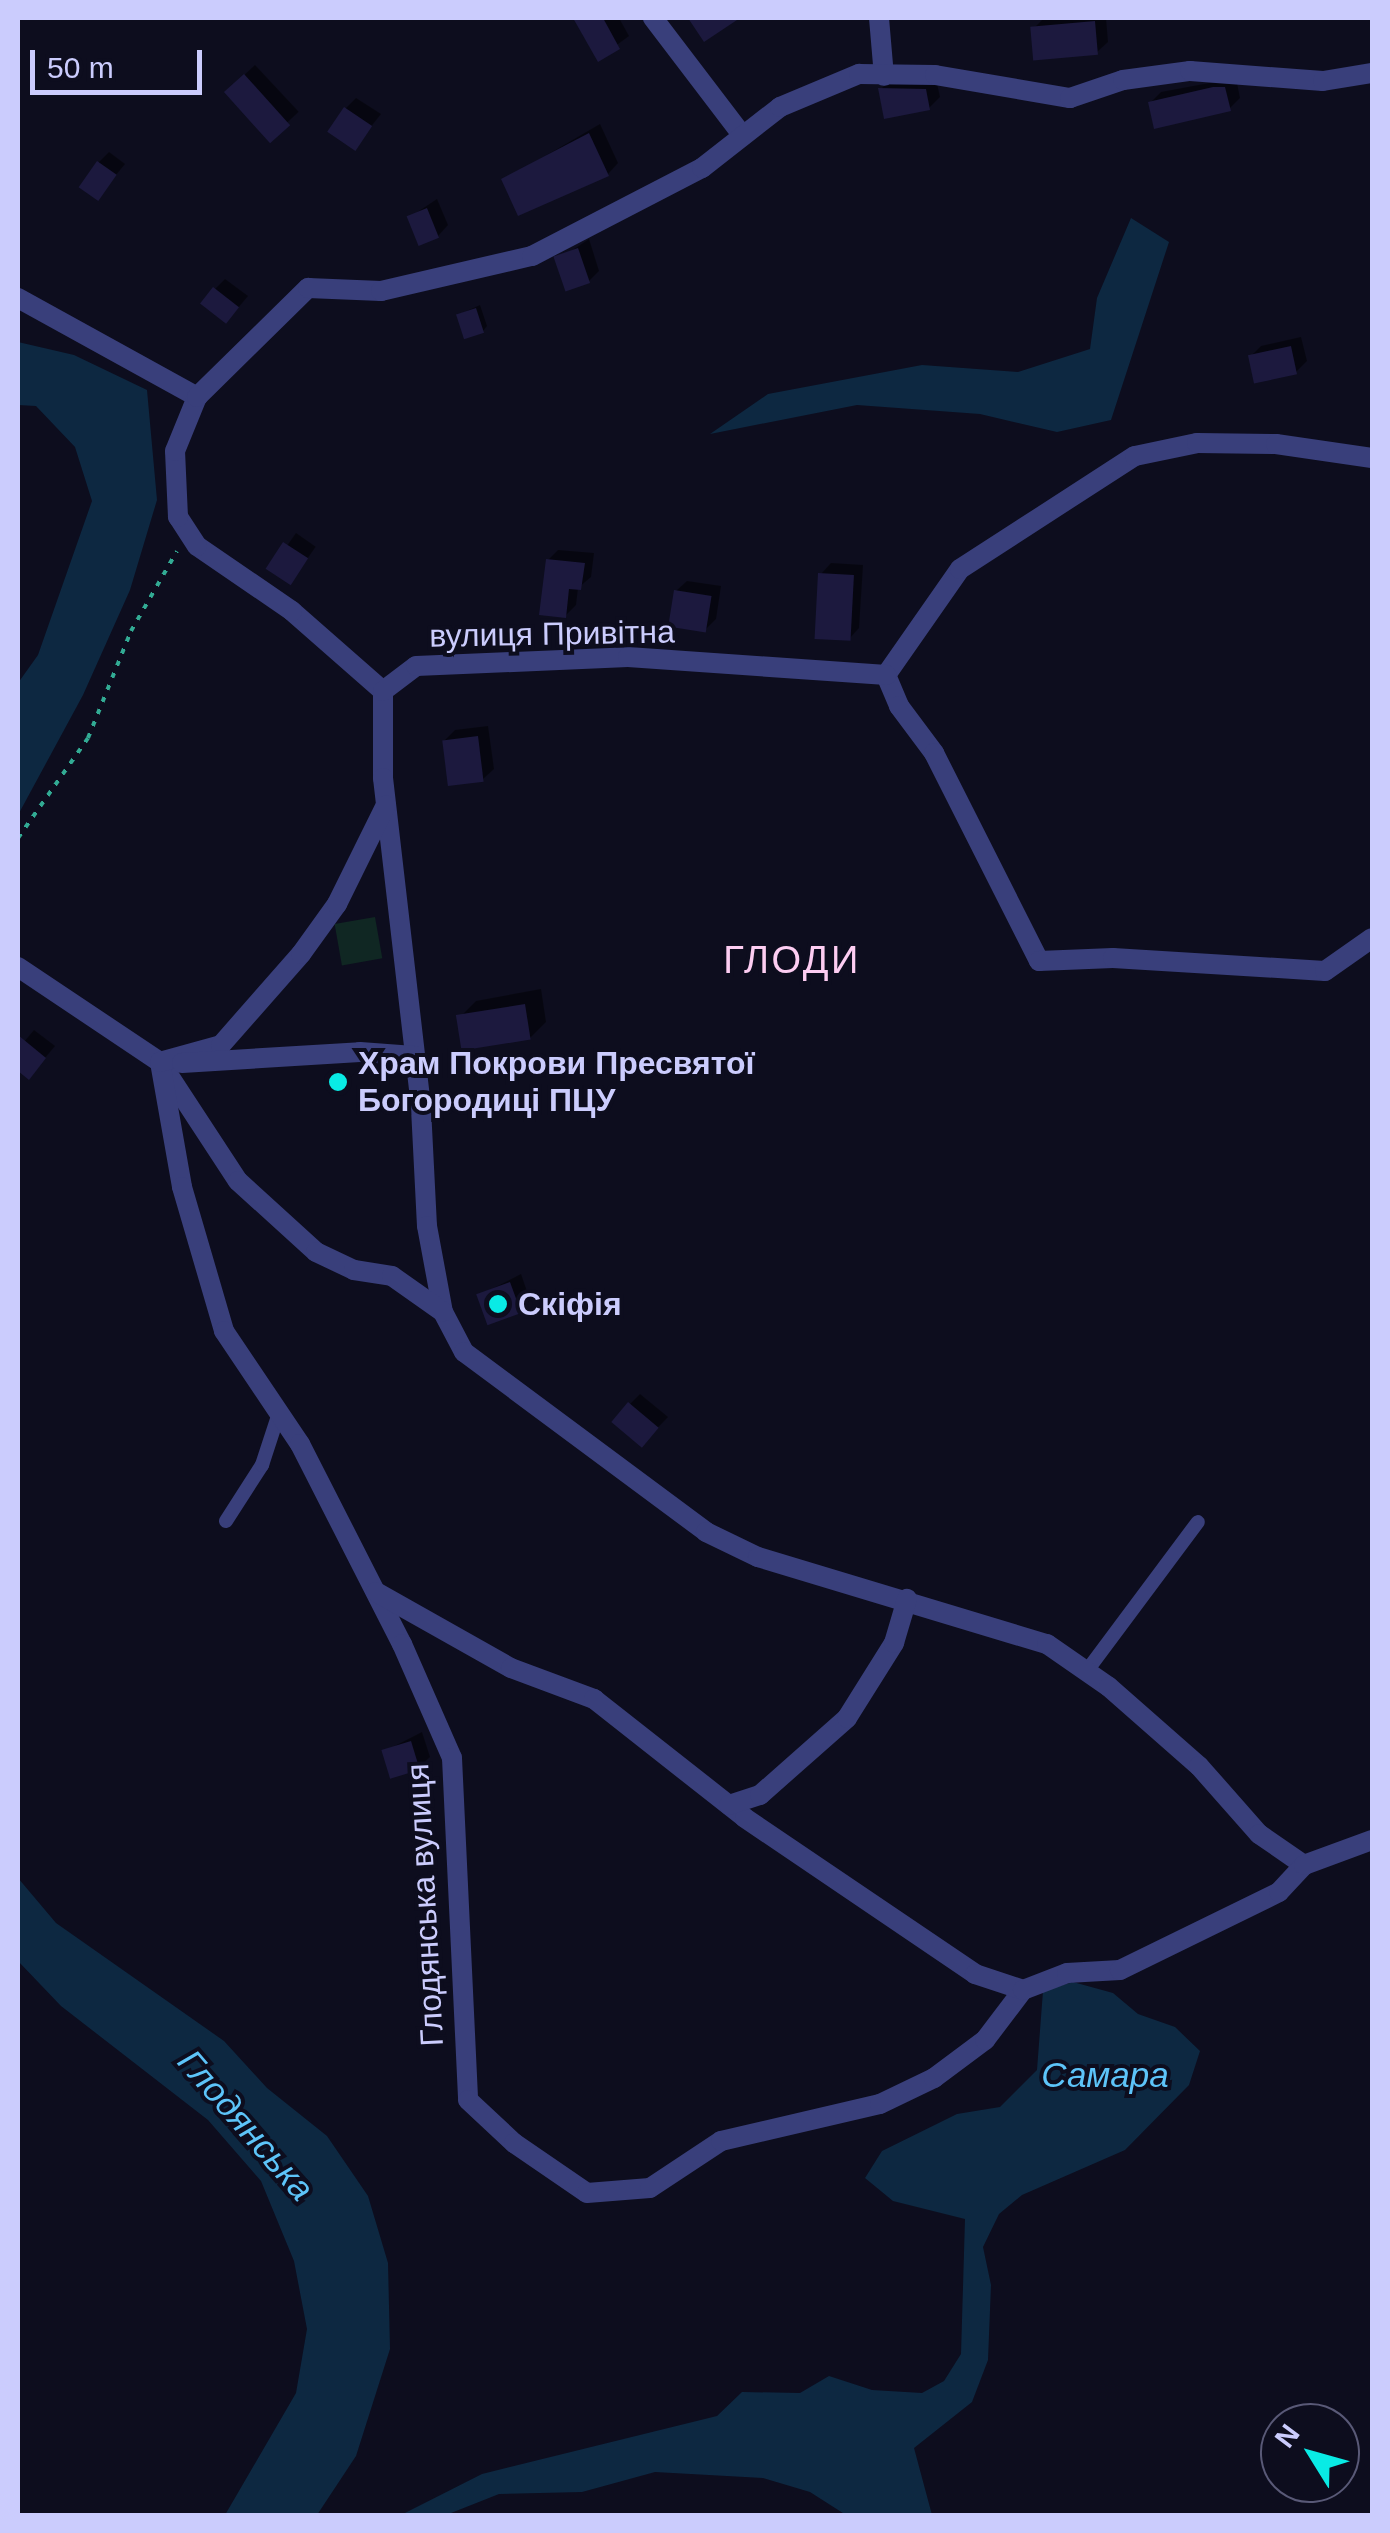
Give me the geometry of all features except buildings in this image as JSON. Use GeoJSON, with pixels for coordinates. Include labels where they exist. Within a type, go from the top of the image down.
{"type":"FeatureCollection","features":[{"type":"Feature","properties":{"kind":"street"},"geometry":{"type":"LineString","coordinates":[[654,18],[743,136]]}},
{"type":"Feature","properties":{"kind":"street"},"geometry":{"type":"LineString","coordinates":[[879,18],[884,76]]}},
{"type":"Feature","properties":{"kind":"street"},"geometry":{"type":"LineString","coordinates":[[1304,1865],[1259,1834],[1199,1766],[1047,1644],[758,1557],[706,1532],[464,1352],[443,1312],[426,1226],[414,1056],[386,805],[383,691],[189,533],[178,517],[175,451],[198,398],[308,288],[381,290],[532,256],[702,168],[796,101],[859,74],[935,75],[1070,98],[1123,80],[1190,71],[1323,82],[1372,73]]}},
{"type":"Feature","properties":{"kind":"street"},"geometry":{"type":"LineString","coordinates":[[18,298],[198,398]]}},
{"type":"Feature","properties":{"kind":"street"},"geometry":{"type":"LineString","coordinates":[[1372,458],[1276,444],[1197,442],[1135,456],[960,569],[886,675],[899,706],[934,753],[1039,961],[1113,958],[1326,971],[1372,938]]}},
{"type":"Feature","properties":{"kind":"street","name":"вулиця Привітна"},"geometry":{"type":"LineString","coordinates":[[383,691],[416,666],[628,657],[886,675]]}},
{"type":"Feature","properties":{"kind":"street"},"geometry":{"type":"LineString","coordinates":[[160,1062],[221,1044],[302,954],[336,904],[386,805]]}},
{"type":"Feature","properties":{"kind":"street"},"geometry":{"type":"LineString","coordinates":[[18,967],[160,1062],[238,1181],[316,1252],[354,1270],[392,1276],[443,1312]]}},
{"type":"Feature","properties":{"kind":"street"},"geometry":{"type":"LineString","coordinates":[[160,1062],[360,1052],[414,1056]]}},
{"type":"Feature","properties":{"kind":"street","name":"Глодянська вулиця"},"geometry":{"type":"LineString","coordinates":[[160,1062],[182,1187],[224,1331],[278,1419],[300,1444],[376,1592],[452,1758],[468,2100],[514,2143],[587,2194],[650,2188],[722,2141],[880,2104],[934,2078],[985,2040],[1023,1990]]}},
{"type":"Feature","properties":{"kind":"street"},"geometry":{"type":"LineString","coordinates":[[376,1592],[511,1668],[594,1698],[729,1805],[975,1974],[1023,1990],[1068,1974],[1120,1970],[1279,1892],[1304,1865],[1372,1840]]}},
{"type":"Feature","properties":{"kind":"street"},"geometry":{"type":"LineString","coordinates":[[729,1805],[760,1795],[847,1718],[894,1643],[907,1599]]}},
{"type":"Feature","properties":{"kind":"lane"},"geometry":{"type":"LineString","coordinates":[[226,1521],[262,1465],[278,1419]]}},
{"type":"Feature","properties":{"kind":"lane"},"geometry":{"type":"LineString","coordinates":[[1086,1672],[1198,1522]]}},
{"type":"Feature","properties":{"kind":"path"},"geometry":{"type":"LineString","coordinates":[[18,838],[88,738],[131,631],[189,533]]}},
{"type":"Feature","properties":{"kind":"green space"},"geometry":{"type":"Polygon","coordinates":[[[375,917],[382,958],[342,965],[335,924],[375,917]]]}},
{"type":"Feature","properties":{"kind":"water"},"geometry":{"type":"Polygon","coordinates":[[[1131,218],[1169,242],[1111,420],[1057,432],[980,414],[857,405],[710,434],[768,394],[922,365],[1018,372],[1090,349],[1097,298],[1131,218]]]}},
{"type":"Feature","properties":{"kind":"water"},"geometry":{"type":"Polygon","coordinates":[[[18,342],[74,355],[147,390],[157,500],[130,590],[83,695],[18,815],[18,683],[38,655],[92,501],[75,447],[36,406],[18,405],[18,342]]]}},
{"type":"Feature","properties":{"kind":"water","name":"Глодянська"},"geometry":{"type":"Polygon","coordinates":[[[18,1878],[56,1923],[224,2041],[267,2088],[327,2136],[368,2196],[388,2263],[390,2349],[356,2456],[317,2515],[225,2515],[296,2393],[307,2329],[294,2261],[261,2181],[208,2120],[61,2006],[18,1961],[18,1878]]]}},
{"type":"Feature","properties":{"kind":"water","name":"Самара"},"geometry":{"type":"Polygon","coordinates":[[[1073,1982],[1113,1993],[1138,2014],[1175,2027],[1200,2051],[1189,2085],[1125,2150],[1022,2195],[999,2214],[983,2247],[991,2285],[988,2360],[972,2402],[914,2448],[932,2515],[846,2515],[810,2492],[763,2478],[655,2472],[582,2492],[499,2494],[446,2515],[399,2516],[482,2474],[717,2416],[742,2392],[800,2393],[829,2376],[872,2390],[922,2393],[944,2381],[961,2354],[965,2219],[893,2201],[865,2178],[882,2151],[957,2114],[1000,2107],[1037,2070],[1043,1991],[1073,1982]]]}},
{"type":"Feature","properties":{"kind":"place","name":"Храм Покрови Пресвятої Богородиці ПЦУ"},"geometry":{"type":"Point","coordinates":[338,1082]}},
{"type":"Feature","properties":{"kind":"place","name":"Скіфія"},"geometry":{"type":"Point","coordinates":[498,1304]}},
{"type":"Feature","properties":{"kind":"district","name":"ГЛОДИ"},"geometry":{"type":"Point","coordinates":[792,961]}}]}
